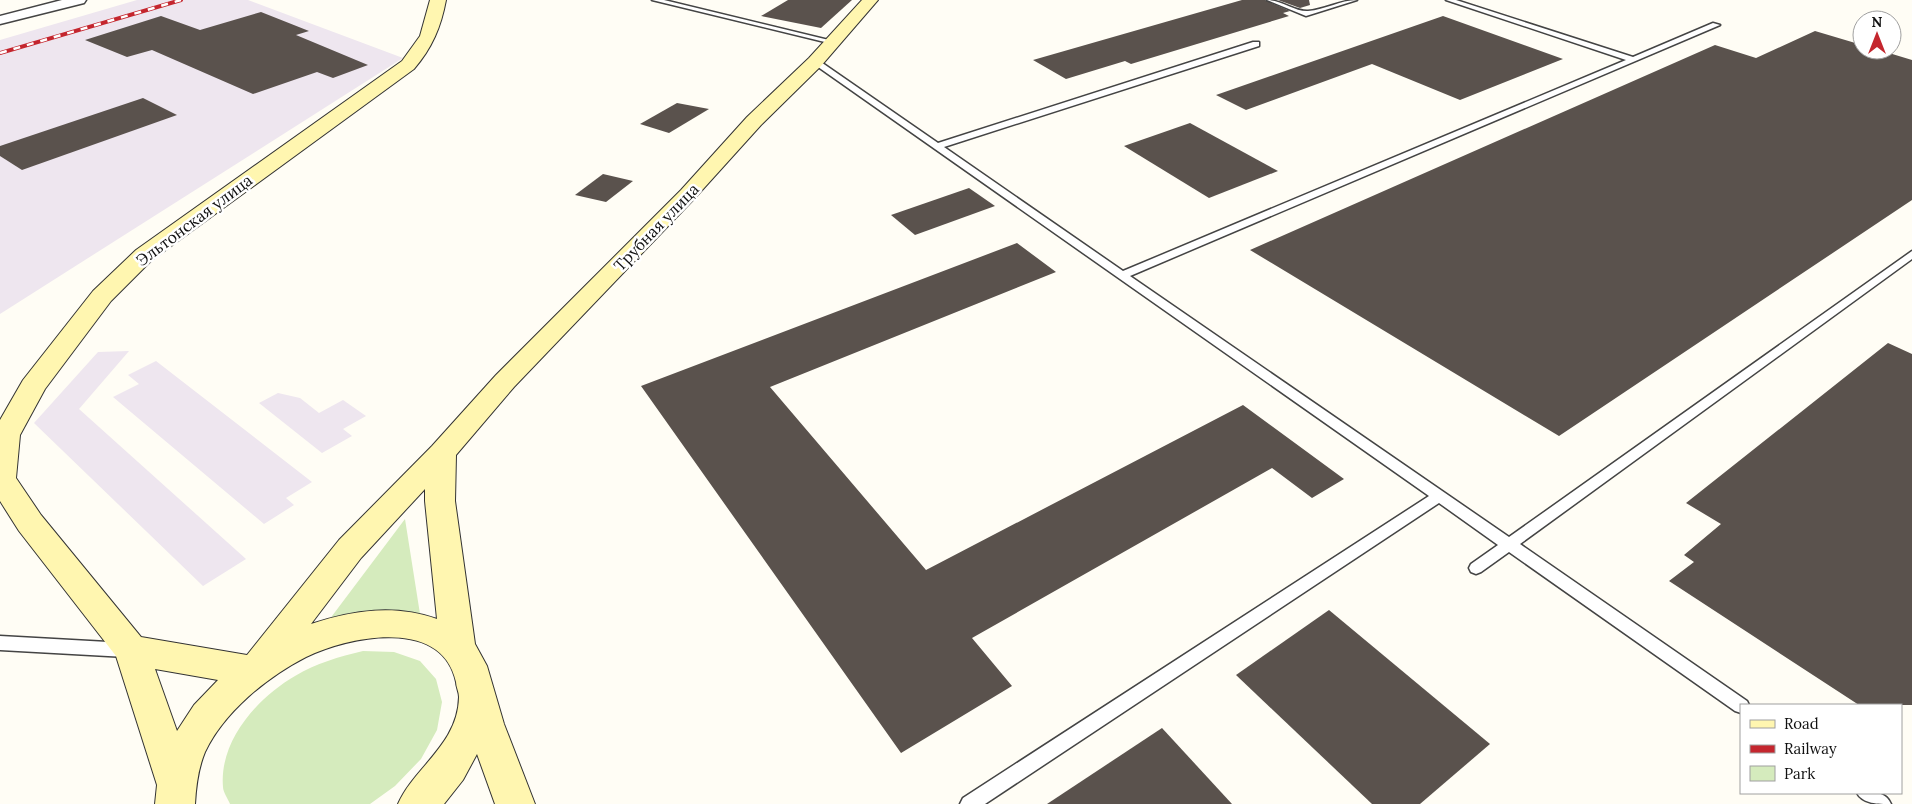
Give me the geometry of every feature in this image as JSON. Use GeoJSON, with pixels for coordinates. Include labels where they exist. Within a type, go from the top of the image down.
{"type":"FeatureCollection","features":[{"type":"Feature","properties":{"kind":"main road","name":"Эльтонская улица"},"geometry":{"type":"LineString","coordinates":[[175,793],[131,650],[30,523],[1,479],[6,435],[34,386],[102,296],[144,255],[408,65],[420,53],[428,40],[438,0]]}},
{"type":"Feature","properties":{"kind":"main road","name":"Трубная улица"},"geometry":{"type":"LineString","coordinates":[[255,671],[350,549],[442,453],[505,381],[688,194],[754,121],[815,62],[870,0]]}},
{"type":"Feature","properties":{"kind":"main road"},"geometry":{"type":"LineString","coordinates":[[442,453],[440,501],[458,648]]}},
{"type":"Feature","properties":{"kind":"main road"},"geometry":{"type":"LineString","coordinates":[[175,793],[185,752],[206,718],[232,690],[255,671],[284,652],[315,638],[349,628],[384,623],[422,628],[439,634],[458,648],[472,669],[477,696],[515,804]]}},
{"type":"Feature","properties":{"kind":"main road"},"geometry":{"type":"LineString","coordinates":[[131,650],[255,671]]}},
{"type":"Feature","properties":{"kind":"main road"},"geometry":{"type":"LineString","coordinates":[[418,804],[442,779],[462,749],[473,722],[477,696]]}},
{"type":"Feature","properties":{"kind":"street"},"geometry":{"type":"LineString","coordinates":[[0,20],[79,0]]}},
{"type":"Feature","properties":{"kind":"lane"},"geometry":{"type":"LineString","coordinates":[[655,0],[833,42]]}},
{"type":"Feature","properties":{"kind":"lane"},"geometry":{"type":"LineString","coordinates":[[1270,0],[1306,14],[1354,0]]}},
{"type":"Feature","properties":{"kind":"lane"},"geometry":{"type":"LineString","coordinates":[[1449,0],[1633,60]]}},
{"type":"Feature","properties":{"kind":"lane"},"geometry":{"type":"LineString","coordinates":[[1123,275],[1716,25]]}},
{"type":"Feature","properties":{"kind":"lane"},"geometry":{"type":"LineString","coordinates":[[939,146],[1256,44]]}},
{"type":"Feature","properties":{"kind":"lane"},"geometry":{"type":"LineString","coordinates":[[815,62],[939,146],[1740,705]]}},
{"type":"Feature","properties":{"kind":"lane"},"geometry":{"type":"LineString","coordinates":[[1476,568],[1912,254]]}},
{"type":"Feature","properties":{"kind":"lane"},"geometry":{"type":"LineString","coordinates":[[969,804],[1440,496]]}},
{"type":"Feature","properties":{"kind":"lane"},"geometry":{"type":"LineString","coordinates":[[0,643],[131,650]]}},
{"type":"Feature","properties":{"kind":"lane"},"geometry":{"type":"LineString","coordinates":[[1867,794],[1882,804]]}},
{"type":"Feature","properties":{"kind":"shaded area"},"geometry":{"type":"Polygon","coordinates":[[[137,0],[248,0],[403,58],[0,314],[0,40],[137,0]]]}},
{"type":"Feature","properties":{"kind":"shaded area"},"geometry":{"type":"Polygon","coordinates":[[[129,351],[79,409],[246,559],[203,586],[34,423],[98,352],[129,351]]]}},
{"type":"Feature","properties":{"kind":"shaded area"},"geometry":{"type":"Polygon","coordinates":[[[156,361],[312,482],[286,498],[294,505],[264,524],[113,397],[139,384],[128,375],[156,361]]]}},
{"type":"Feature","properties":{"kind":"shaded area"},"geometry":{"type":"Polygon","coordinates":[[[278,393],[300,398],[319,413],[343,400],[366,416],[343,429],[352,436],[322,453],[259,403],[278,393]]]}},
{"type":"Feature","properties":{"kind":"green space"},"geometry":{"type":"Polygon","coordinates":[[[405,519],[420,614],[392,611],[326,624],[405,519]]]}},
{"type":"Feature","properties":{"kind":"green space"},"geometry":{"type":"Polygon","coordinates":[[[363,651],[394,652],[420,661],[436,679],[442,702],[437,730],[421,759],[395,786],[370,804],[230,804],[223,787],[223,770],[227,753],[243,722],[254,709],[281,685],[303,671],[328,661],[363,651]]]}},
{"type":"Feature","properties":{"kind":"building"},"geometry":{"type":"Polygon","coordinates":[[[788,0],[852,0],[821,28],[761,16],[788,0]]]}},
{"type":"Feature","properties":{"kind":"building"},"geometry":{"type":"Polygon","coordinates":[[[1242,0],[1265,0],[1290,11],[1283,13],[1289,16],[1131,64],[1125,61],[1066,79],[1033,60],[1242,0]]]}},
{"type":"Feature","properties":{"kind":"building"},"geometry":{"type":"Polygon","coordinates":[[[1278,0],[1309,0],[1310,5],[1300,8],[1278,0]]]}},
{"type":"Feature","properties":{"kind":"building"},"geometry":{"type":"Polygon","coordinates":[[[261,12],[309,31],[296,35],[368,65],[333,78],[317,72],[253,94],[152,50],[127,57],[85,40],[161,16],[200,30],[261,12]]]}},
{"type":"Feature","properties":{"kind":"building"},"geometry":{"type":"Polygon","coordinates":[[[1443,16],[1563,59],[1460,100],[1372,64],[1246,110],[1216,95],[1443,16]]]}},
{"type":"Feature","properties":{"kind":"building"},"geometry":{"type":"Polygon","coordinates":[[[1815,31],[1852,42],[1852,60],[1902,60],[1902,57],[1912,60],[1912,200],[1559,436],[1250,250],[1715,45],[1756,58],[1815,31]]]}},
{"type":"Feature","properties":{"kind":"building"},"geometry":{"type":"Polygon","coordinates":[[[143,98],[177,115],[22,170],[0,156],[0,146],[143,98]]]}},
{"type":"Feature","properties":{"kind":"building"},"geometry":{"type":"Polygon","coordinates":[[[677,103],[709,109],[669,133],[640,124],[677,103]]]}},
{"type":"Feature","properties":{"kind":"building"},"geometry":{"type":"Polygon","coordinates":[[[1190,123],[1278,171],[1209,198],[1124,146],[1190,123]]]}},
{"type":"Feature","properties":{"kind":"building"},"geometry":{"type":"Polygon","coordinates":[[[603,174],[633,181],[606,202],[575,195],[603,174]]]}},
{"type":"Feature","properties":{"kind":"building"},"geometry":{"type":"Polygon","coordinates":[[[969,188],[995,206],[915,235],[891,215],[969,188]]]}},
{"type":"Feature","properties":{"kind":"building"},"geometry":{"type":"Polygon","coordinates":[[[1017,243],[1056,272],[770,387],[926,570],[1243,405],[1344,479],[1312,498],[1272,468],[972,638],[1012,686],[901,753],[641,386],[1017,243]]]}},
{"type":"Feature","properties":{"kind":"building"},"geometry":{"type":"Polygon","coordinates":[[[1888,343],[1912,354],[1912,705],[1857,704],[1669,581],[1694,562],[1684,555],[1721,524],[1686,503],[1888,343]]]}},
{"type":"Feature","properties":{"kind":"building"},"geometry":{"type":"Polygon","coordinates":[[[1329,610],[1490,744],[1420,804],[1372,804],[1236,675],[1329,610]]]}},
{"type":"Feature","properties":{"kind":"building"},"geometry":{"type":"Polygon","coordinates":[[[1162,728],[1232,804],[1047,804],[1162,728]]]}},
{"type":"Feature","properties":{"kind":"railway"},"geometry":{"type":"LineString","coordinates":[[0,53],[181,0]]}}]}
